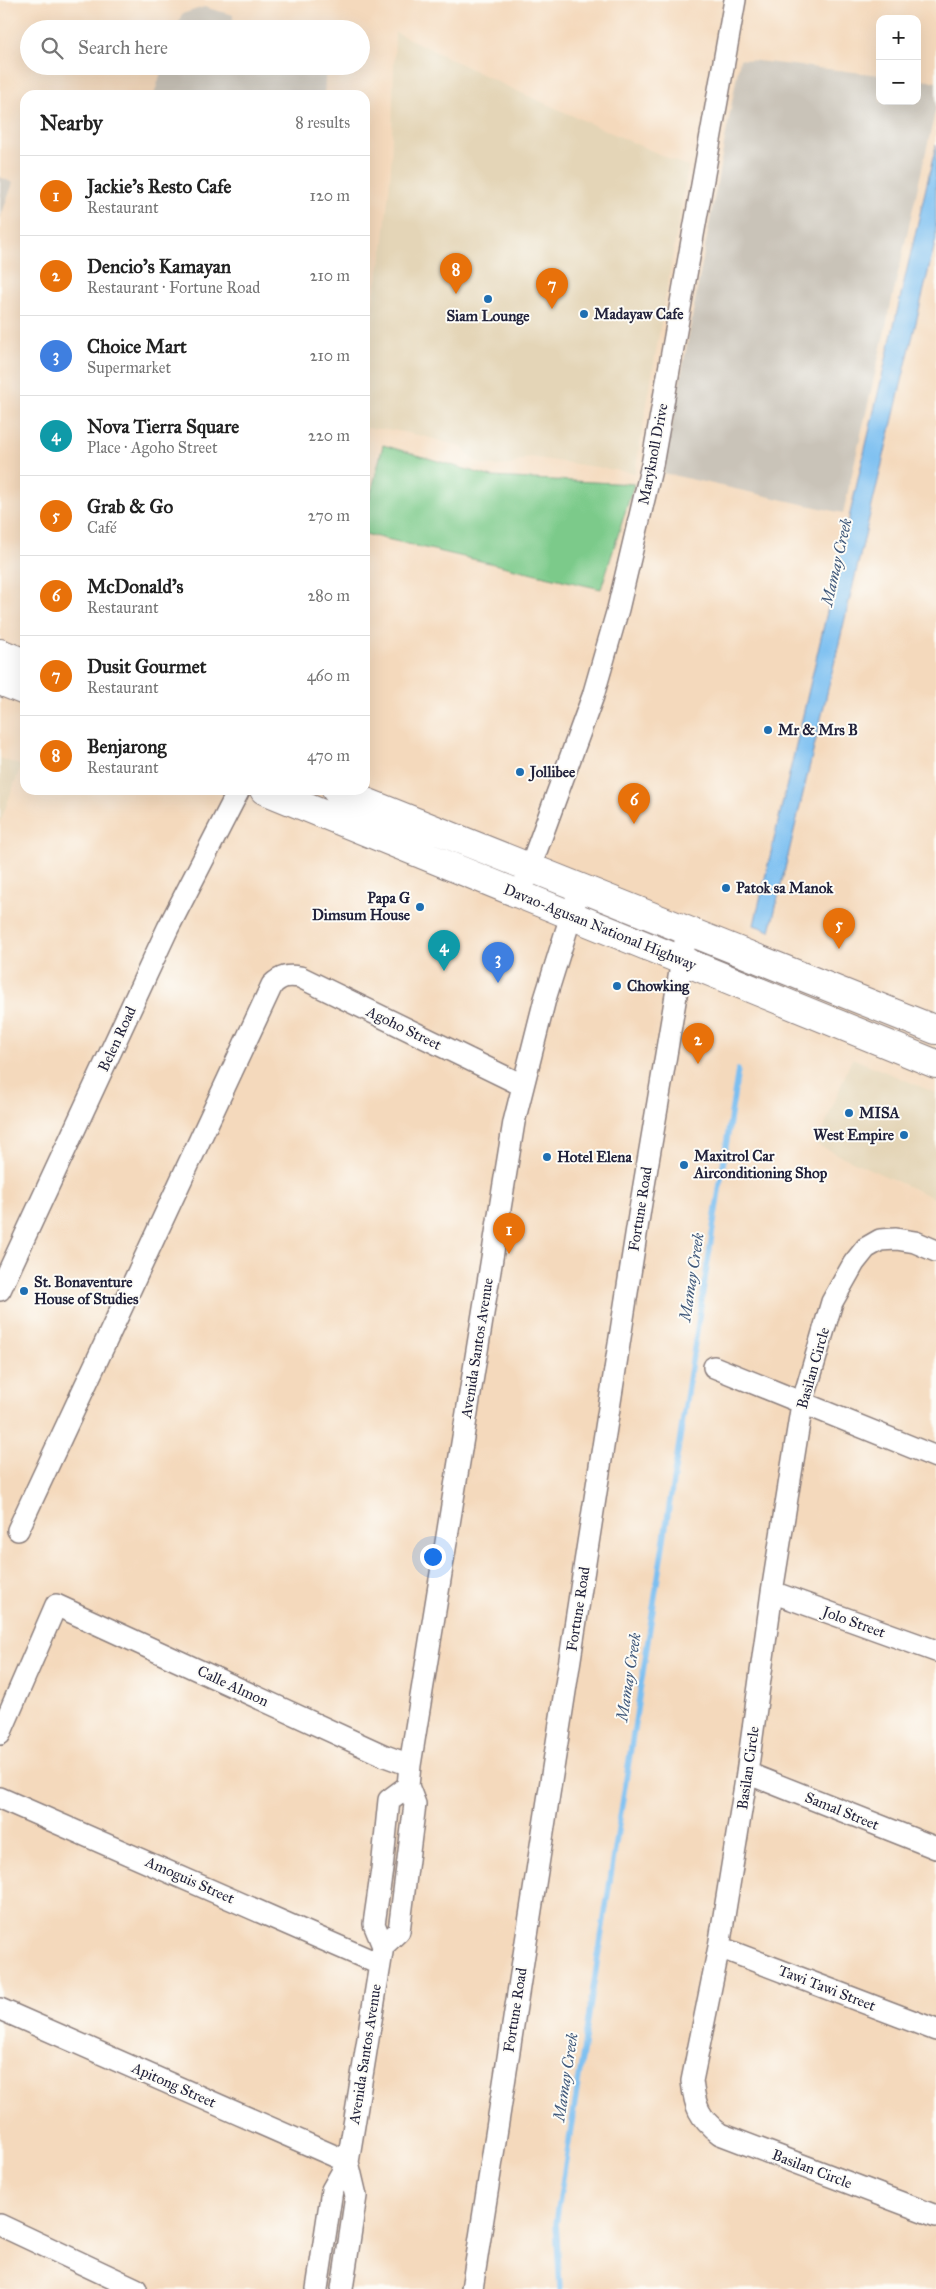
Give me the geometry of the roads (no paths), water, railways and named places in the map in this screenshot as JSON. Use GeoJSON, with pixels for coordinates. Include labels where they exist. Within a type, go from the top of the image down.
{"type":"FeatureCollection","features":[{"type":"Feature","properties":{"kind":"main road"},"geometry":{"type":"LineString","coordinates":[[0,653],[20,661]]}},
{"type":"Feature","properties":{"kind":"main road"},"geometry":{"type":"LineString","coordinates":[[0,681],[20,689]]}},
{"type":"Feature","properties":{"kind":"main road","name":"Davao-Agusan National Highway"},"geometry":{"type":"LineString","coordinates":[[276,795],[936,1064]]}},
{"type":"Feature","properties":{"kind":"main road","name":"Davao-Agusan National Highway"},"geometry":{"type":"LineString","coordinates":[[348,795],[936,1030]]}},
{"type":"Feature","properties":{"kind":"main road"},"geometry":{"type":"LineString","coordinates":[[405,848],[416,823]]}},
{"type":"Feature","properties":{"kind":"street","name":"Maryknoll Drive"},"geometry":{"type":"LineString","coordinates":[[520,894],[593,696],[618,609],[650,475],[735,0]]}},
{"type":"Feature","properties":{"kind":"street","name":"Belen Road"},"geometry":{"type":"LineString","coordinates":[[0,1290],[168,928],[236,795]]}},
{"type":"Feature","properties":{"kind":"street","name":"Avenida Santos Avenue"},"geometry":{"type":"LineString","coordinates":[[317,2289],[332,2190],[348,2162],[381,1954],[399,1931],[415,1804],[408,1786],[410,1765],[514,1122],[545,999],[580,887]]}},
{"type":"Feature","properties":{"kind":"street","name":"Fortune Road"},"geometry":{"type":"LineString","coordinates":[[472,2289],[640,1209],[687,930]]}},
{"type":"Feature","properties":{"kind":"street","name":"Agoho Street"},"geometry":{"type":"LineString","coordinates":[[18,1530],[272,985],[284,976],[300,977],[522,1085]]}},
{"type":"Feature","properties":{"kind":"street","name":"Basilan Circle"},"geometry":{"type":"LineString","coordinates":[[936,1251],[915,1242],[896,1239],[880,1240],[866,1248],[854,1263],[832,1302],[802,1404],[719,1947],[692,2081],[694,2099],[699,2113],[707,2124],[720,2134],[936,2216]]}},
{"type":"Feature","properties":{"kind":"street"},"geometry":{"type":"LineString","coordinates":[[714,1368],[936,1457]]}},
{"type":"Feature","properties":{"kind":"street","name":"Jolo Street"},"geometry":{"type":"LineString","coordinates":[[772,1592],[936,1651]]}},
{"type":"Feature","properties":{"kind":"street","name":"Calle Almon"},"geometry":{"type":"LineString","coordinates":[[0,1734],[56,1605],[385,1756],[410,1765]]}},
{"type":"Feature","properties":{"kind":"street","name":"Samal Street"},"geometry":{"type":"LineString","coordinates":[[747,1773],[936,1848]]}},
{"type":"Feature","properties":{"kind":"street","name":"Amoguis Street"},"geometry":{"type":"LineString","coordinates":[[0,1798],[381,1954]]}},
{"type":"Feature","properties":{"kind":"street","name":"Tawi Tawi Street"},"geometry":{"type":"LineString","coordinates":[[719,1947],[936,2030]]}},
{"type":"Feature","properties":{"kind":"street","name":"Apitong Street"},"geometry":{"type":"LineString","coordinates":[[0,2009],[348,2162]]}},
{"type":"Feature","properties":{"kind":"street","name":"Avenida Santos Avenue"},"geometry":{"type":"LineString","coordinates":[[342,2289],[356,2196],[348,2162]]}},
{"type":"Feature","properties":{"kind":"street"},"geometry":{"type":"LineString","coordinates":[[0,2225],[136,2289]]}},
{"type":"Feature","properties":{"kind":"water"},"geometry":{"type":"Polygon","coordinates":[[[936,145],[936,239],[770,931],[754,925],[936,145]]]}},
{"type":"Feature","properties":{"kind":"waterway","name":"Mamay Creek"},"geometry":{"type":"LineString","coordinates":[[560,2289],[556,2223],[738,1070]]}},
{"type":"Feature","properties":{"kind":"place","name":"Benjarong"},"geometry":{"type":"Point","coordinates":[456,294]}},
{"type":"Feature","properties":{"kind":"place","name":"Siam Lounge"},"geometry":{"type":"Point","coordinates":[488,299]}},
{"type":"Feature","properties":{"kind":"place","name":"Dusit Gourmet"},"geometry":{"type":"Point","coordinates":[552,309]}},
{"type":"Feature","properties":{"kind":"place","name":"Madayaw Cafe"},"geometry":{"type":"Point","coordinates":[584,314]}},
{"type":"Feature","properties":{"kind":"place","name":"Mr & Mrs B"},"geometry":{"type":"Point","coordinates":[768,730]}},
{"type":"Feature","properties":{"kind":"place","name":"Jollibee"},"geometry":{"type":"Point","coordinates":[520,772]}},
{"type":"Feature","properties":{"kind":"place","name":"McDonald's"},"geometry":{"type":"Point","coordinates":[634,824]}},
{"type":"Feature","properties":{"kind":"place","name":"Patok sa Manok"},"geometry":{"type":"Point","coordinates":[726,888]}},
{"type":"Feature","properties":{"kind":"place","name":"Papa G Dimsum House"},"geometry":{"type":"Point","coordinates":[420,907]}},
{"type":"Feature","properties":{"kind":"place","name":"Grab & Go"},"geometry":{"type":"Point","coordinates":[839,949]}},
{"type":"Feature","properties":{"kind":"place","name":"Nova Tierra Square"},"geometry":{"type":"Point","coordinates":[444,971]}},
{"type":"Feature","properties":{"kind":"place","name":"Choice Mart"},"geometry":{"type":"Point","coordinates":[498,983]}},
{"type":"Feature","properties":{"kind":"place","name":"Chowking"},"geometry":{"type":"Point","coordinates":[617,986]}},
{"type":"Feature","properties":{"kind":"place","name":"Dencio's Kamayan"},"geometry":{"type":"Point","coordinates":[698,1064]}},
{"type":"Feature","properties":{"kind":"place","name":"MISA"},"geometry":{"type":"Point","coordinates":[849,1113]}},
{"type":"Feature","properties":{"kind":"place","name":"West Empire"},"geometry":{"type":"Point","coordinates":[904,1135]}},
{"type":"Feature","properties":{"kind":"place","name":"Hotel Elena"},"geometry":{"type":"Point","coordinates":[547,1157]}},
{"type":"Feature","properties":{"kind":"place","name":"Maxitrol Car Airconditioning Shop"},"geometry":{"type":"Point","coordinates":[684,1165]}},
{"type":"Feature","properties":{"kind":"place","name":"Jackie's Resto Cafe"},"geometry":{"type":"Point","coordinates":[509,1254]}},
{"type":"Feature","properties":{"kind":"place","name":"St. Bonaventure House of Studies"},"geometry":{"type":"Point","coordinates":[24,1291]}}]}
